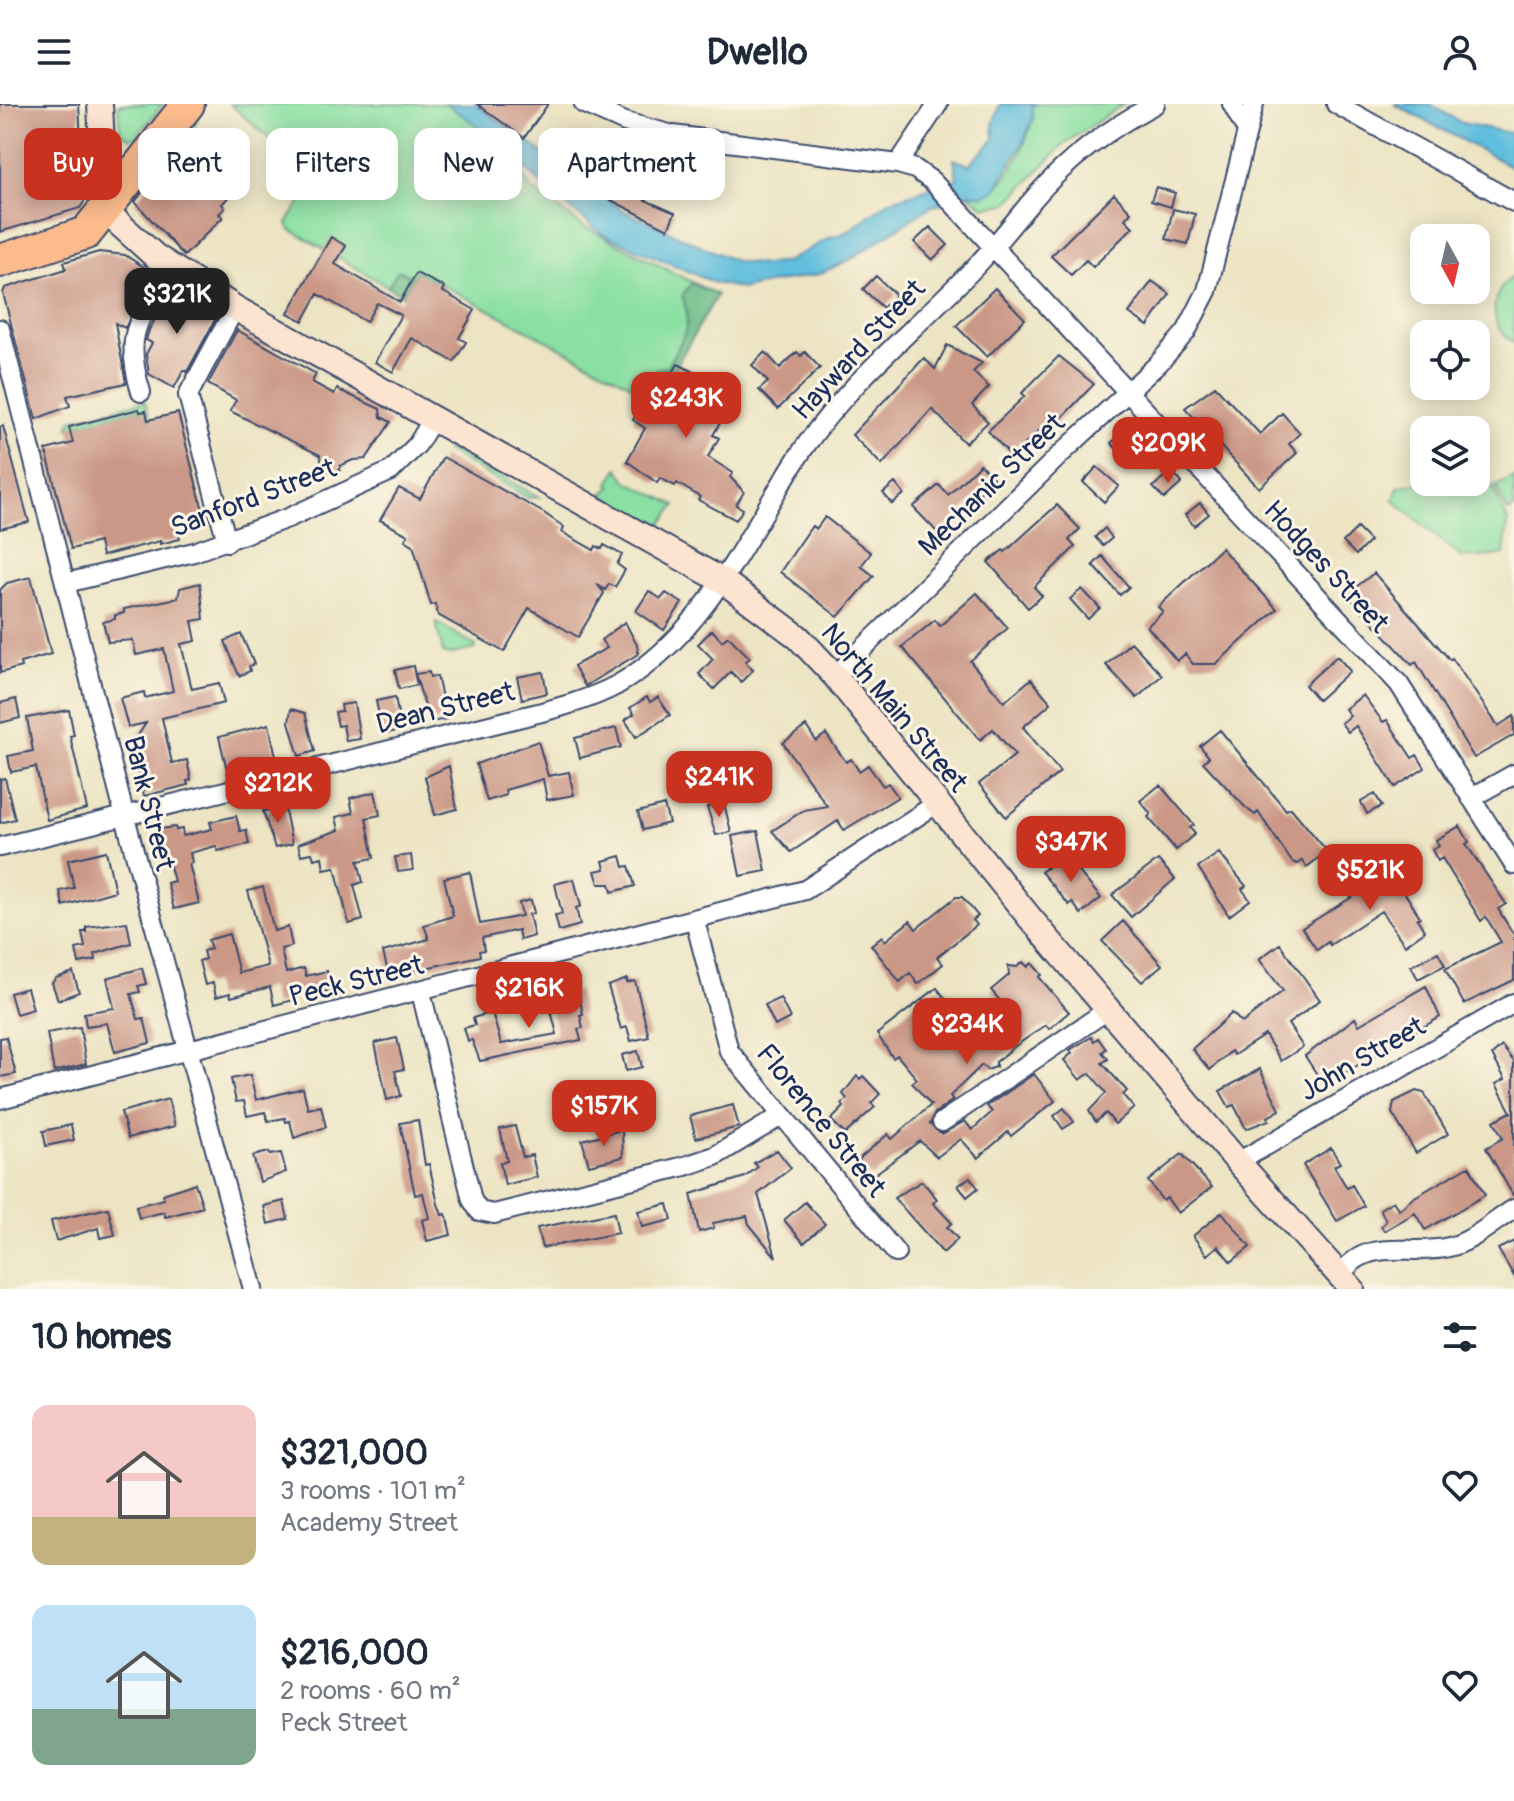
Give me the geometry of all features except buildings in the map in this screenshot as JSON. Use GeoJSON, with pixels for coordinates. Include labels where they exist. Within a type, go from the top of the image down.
{"type":"FeatureCollection","features":[{"type":"Feature","properties":{"kind":"highway"},"geometry":{"type":"LineString","coordinates":[[0,261],[83,236],[188,104]]}},
{"type":"Feature","properties":{"kind":"main road"},"geometry":{"type":"LineString","coordinates":[[100,104],[105,211]]}},
{"type":"Feature","properties":{"kind":"main road","name":"North Main Street"},"geometry":{"type":"LineString","coordinates":[[105,211],[170,267],[235,308],[723,581],[798,637],[835,676],[936,804],[1238,1162],[1346,1282]]}},
{"type":"Feature","properties":{"kind":"street","name":"Hodges Street"},"geometry":{"type":"LineString","coordinates":[[584,104],[661,133],[898,164],[915,169],[932,181],[1399,684],[1514,865]]}},
{"type":"Feature","properties":{"kind":"street"},"geometry":{"type":"LineString","coordinates":[[898,164],[938,104]]}},
{"type":"Feature","properties":{"kind":"street","name":"Hayward Street"},"geometry":{"type":"LineString","coordinates":[[723,581],[806,445],[838,404],[994,246],[1072,160],[1106,133],[1155,104]]}},
{"type":"Feature","properties":{"kind":"street"},"geometry":{"type":"LineString","coordinates":[[1232,104],[1247,131]]}},
{"type":"Feature","properties":{"kind":"street","name":"Mechanic Street"},"geometry":{"type":"LineString","coordinates":[[835,676],[1176,344],[1205,299],[1254,104]]}},
{"type":"Feature","properties":{"kind":"street"},"geometry":{"type":"LineString","coordinates":[[1336,104],[1514,202]]}},
{"type":"Feature","properties":{"kind":"street"},"geometry":{"type":"LineString","coordinates":[[141,392],[131,354],[132,338],[170,267]]}},
{"type":"Feature","properties":{"kind":"street"},"geometry":{"type":"LineString","coordinates":[[227,542],[188,395],[235,308]]}},
{"type":"Feature","properties":{"kind":"street","name":"Bank Street"},"geometry":{"type":"LineString","coordinates":[[0,329],[187,1053],[253,1289]]}},
{"type":"Feature","properties":{"kind":"street","name":"Sanford Street"},"geometry":{"type":"LineString","coordinates":[[66,583],[227,542],[391,471],[417,445],[433,419]]}},
{"type":"Feature","properties":{"kind":"street","name":"Dean Street"},"geometry":{"type":"LineString","coordinates":[[0,847],[585,700],[619,684],[658,655],[692,621],[723,581]]}},
{"type":"Feature","properties":{"kind":"street"},"geometry":{"type":"LineString","coordinates":[[1471,798],[1514,774]]}},
{"type":"Feature","properties":{"kind":"street","name":"Peck Street"},"geometry":{"type":"LineString","coordinates":[[0,1099],[187,1053],[805,890],[936,804]]}},
{"type":"Feature","properties":{"kind":"street","name":"Florence Street"},"geometry":{"type":"LineString","coordinates":[[695,921],[729,1051],[896,1253]]}},
{"type":"Feature","properties":{"kind":"street"},"geometry":{"type":"LineString","coordinates":[[421,992],[472,1200],[479,1211],[494,1214],[685,1166],[715,1156],[781,1116]]}},
{"type":"Feature","properties":{"kind":"street","name":"John Street"},"geometry":{"type":"LineString","coordinates":[[1238,1162],[1514,1003]]}},
{"type":"Feature","properties":{"kind":"street"},"geometry":{"type":"LineString","coordinates":[[942,1122],[1109,1009]]}},
{"type":"Feature","properties":{"kind":"street"},"geometry":{"type":"LineString","coordinates":[[1346,1282],[1353,1260],[1375,1250],[1451,1247],[1514,1209]]}},
{"type":"Feature","properties":{"kind":"green space"},"geometry":{"type":"Polygon","coordinates":[[[118,104],[163,104],[143,128],[138,128],[136,137],[129,138],[120,128],[118,104]]]}},
{"type":"Feature","properties":{"kind":"green space"},"geometry":{"type":"Polygon","coordinates":[[[230,104],[447,104],[480,128],[414,128],[414,200],[522,200],[522,174],[530,188],[538,194],[538,200],[547,200],[581,225],[717,295],[663,388],[639,376],[633,386],[416,271],[402,295],[290,229],[287,223],[302,200],[398,200],[398,128],[266,128],[266,136],[230,104]]]}},
{"type":"Feature","properties":{"kind":"green space"},"geometry":{"type":"Polygon","coordinates":[[[1124,104],[1064,144],[1007,204],[984,207],[968,194],[987,194],[1004,179],[1025,142],[1032,106],[1124,104]]]}},
{"type":"Feature","properties":{"kind":"green space"},"geometry":{"type":"Polygon","coordinates":[[[398,270],[412,277],[402,295],[388,287],[398,270]]]}},
{"type":"Feature","properties":{"kind":"green space"},"geometry":{"type":"Polygon","coordinates":[[[1514,276],[1514,343],[1499,327],[1494,309],[1499,291],[1514,276]]]}},
{"type":"Feature","properties":{"kind":"green space"},"geometry":{"type":"Polygon","coordinates":[[[691,283],[717,295],[663,388],[651,383],[656,369],[666,367],[681,341],[687,316],[682,296],[691,283]]]}},
{"type":"Feature","properties":{"kind":"green space"},"geometry":{"type":"Polygon","coordinates":[[[145,401],[150,420],[139,409],[69,427],[71,420],[145,401]]]}},
{"type":"Feature","properties":{"kind":"green space"},"geometry":{"type":"Polygon","coordinates":[[[450,448],[539,497],[528,498],[446,451],[450,448]]]}},
{"type":"Feature","properties":{"kind":"green space"},"geometry":{"type":"Polygon","coordinates":[[[618,468],[628,482],[676,505],[660,526],[602,495],[612,486],[609,483],[618,468]]]}},
{"type":"Feature","properties":{"kind":"green space"},"geometry":{"type":"Polygon","coordinates":[[[1514,477],[1514,509],[1508,512],[1495,486],[1514,477]]]}},
{"type":"Feature","properties":{"kind":"green space"},"geometry":{"type":"Polygon","coordinates":[[[1410,484],[1410,496],[1490,496],[1491,484],[1508,521],[1504,555],[1462,558],[1394,500],[1398,487],[1410,484]]]}},
{"type":"Feature","properties":{"kind":"green space"},"geometry":{"type":"Polygon","coordinates":[[[436,622],[476,646],[475,649],[448,655],[443,653],[436,622]]]}},
{"type":"Feature","properties":{"kind":"water"},"geometry":{"type":"Polygon","coordinates":[[[447,104],[475,104],[508,128],[480,128],[447,104]]]}},
{"type":"Feature","properties":{"kind":"water"},"geometry":{"type":"Polygon","coordinates":[[[1000,104],[1038,104],[1032,106],[1033,119],[1022,145],[995,190],[982,196],[970,193],[930,207],[849,260],[819,274],[743,289],[715,283],[602,234],[560,200],[609,200],[624,211],[735,261],[763,265],[786,262],[829,238],[847,232],[889,201],[957,179],[954,159],[969,165],[994,139],[993,124],[1000,104]]]}},
{"type":"Feature","properties":{"kind":"water"},"geometry":{"type":"Polygon","coordinates":[[[1394,104],[1430,104],[1462,123],[1511,133],[1514,168],[1394,104]]]}},
{"type":"Feature","properties":{"kind":"water"},"geometry":{"type":"Polygon","coordinates":[[[522,138],[538,149],[538,180],[522,165],[522,138]]]}}]}
